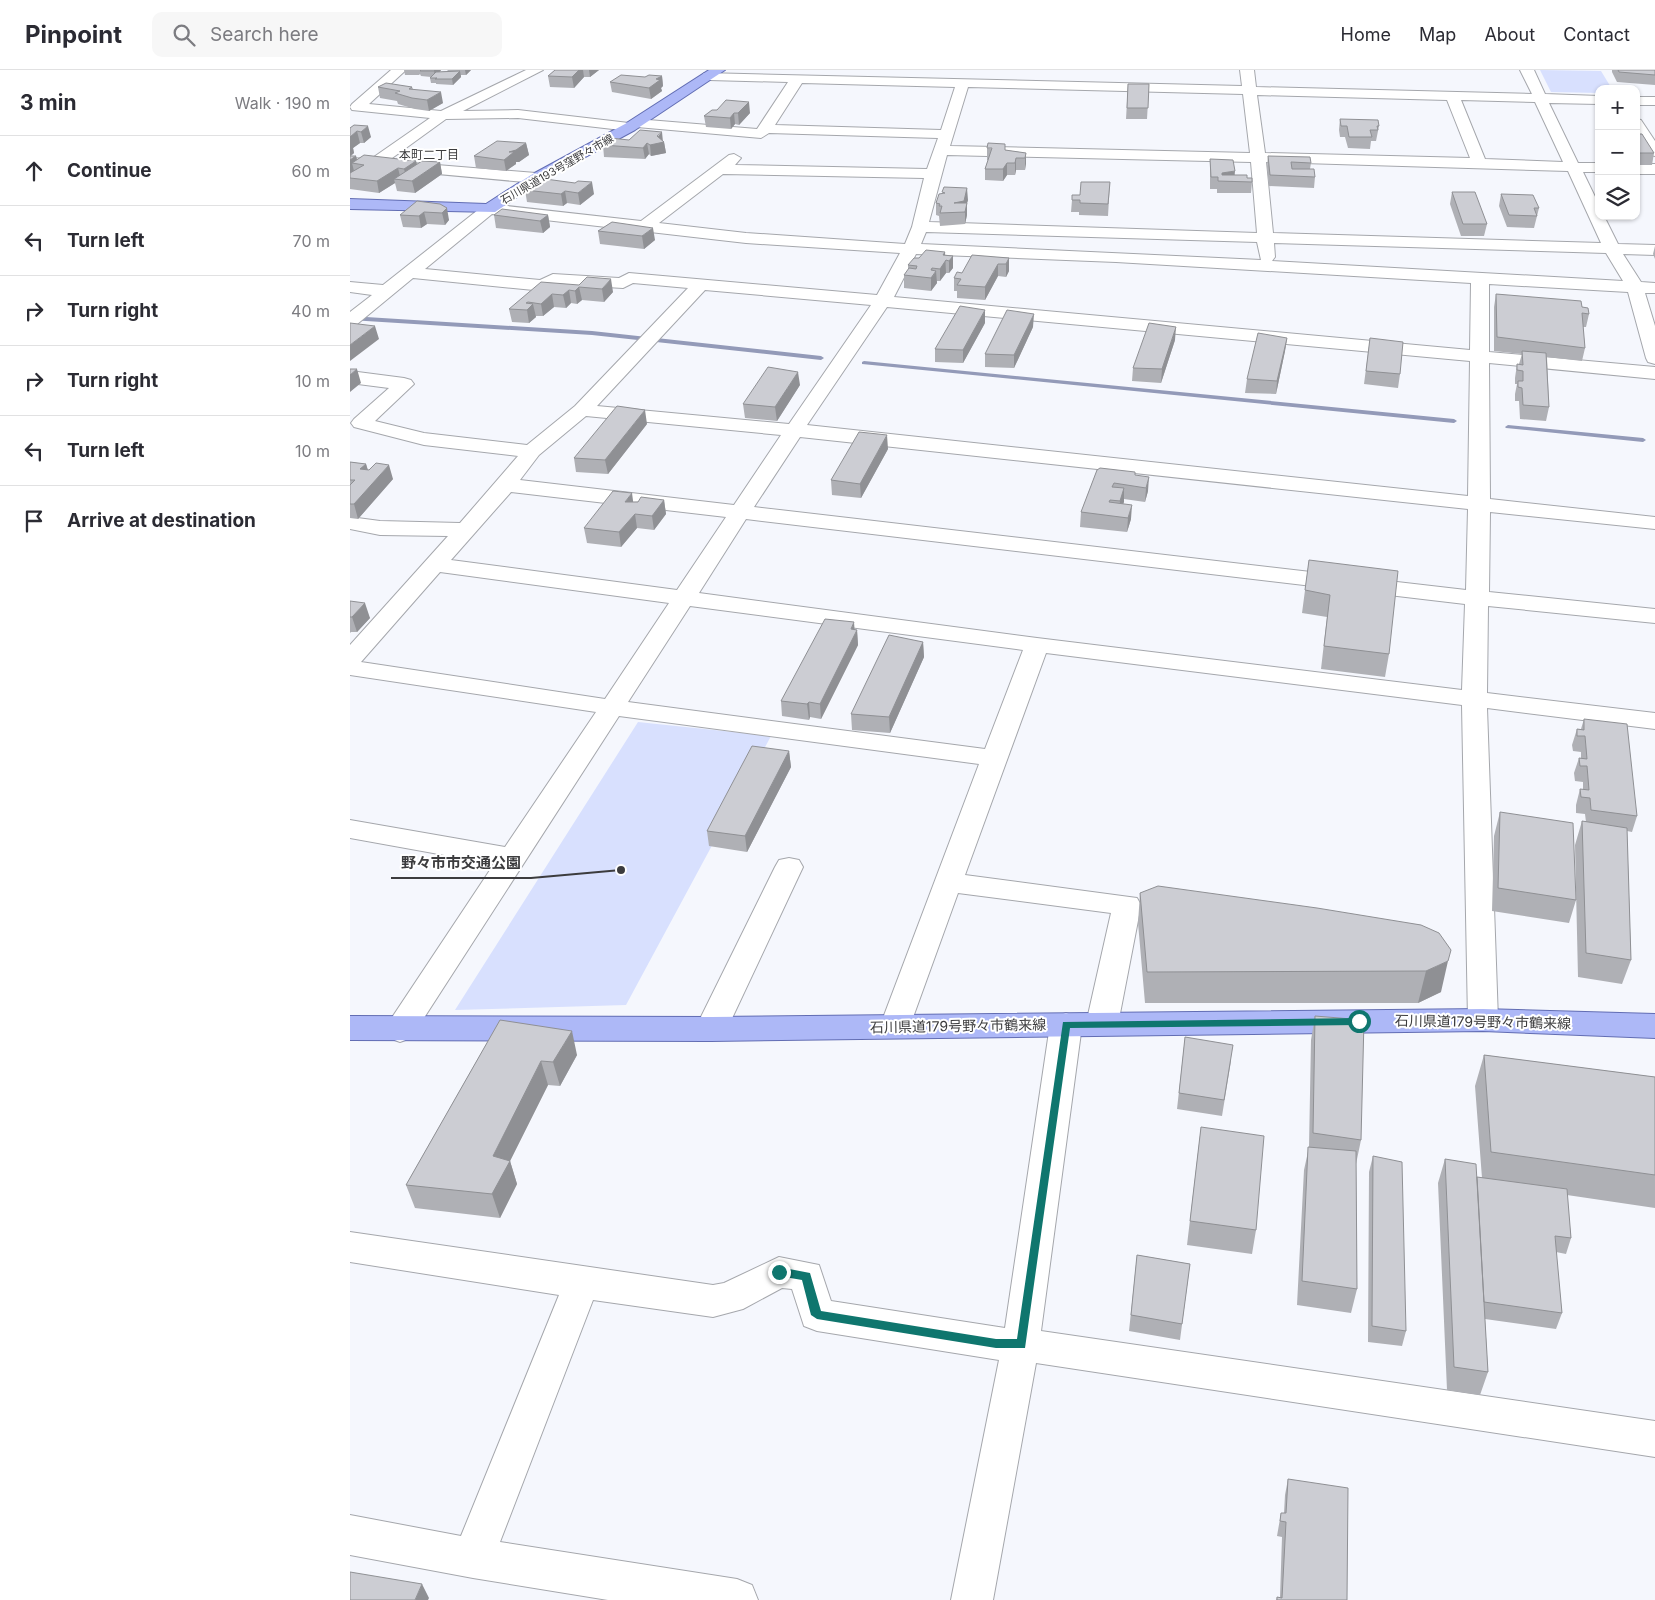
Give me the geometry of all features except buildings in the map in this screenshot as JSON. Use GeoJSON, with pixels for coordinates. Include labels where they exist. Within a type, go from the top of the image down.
{"type":"FeatureCollection","features":[{"type":"Feature","properties":{"kind":"main road","name":"石川県道193号窪野々市線"},"geometry":{"type":"LineString","coordinates":[[350,204],[489,209],[536,178],[633,125],[715,72]]}},
{"type":"Feature","properties":{"kind":"main road","name":"石川県道179号野々市鶴来線"},"geometry":{"type":"LineString","coordinates":[[350,1028],[400,1030],[712,1029],[1482,1020],[1655,1026]]}},
{"type":"Feature","properties":{"kind":"street"},"geometry":{"type":"LineString","coordinates":[[352,110],[379,90],[399,70]]}},
{"type":"Feature","properties":{"kind":"street"},"geometry":{"type":"LineString","coordinates":[[375,164],[443,116],[536,70]]}},
{"type":"Feature","properties":{"kind":"street"},"geometry":{"type":"LineString","coordinates":[[1246,70],[1258,158],[1268,266]]}},
{"type":"Feature","properties":{"kind":"street"},"geometry":{"type":"LineString","coordinates":[[1526,70],[1542,98],[1612,249],[1635,287],[1655,358]]}},
{"type":"Feature","properties":{"kind":"street"},"geometry":{"type":"LineString","coordinates":[[715,72],[797,79],[1595,100]]}},
{"type":"Feature","properties":{"kind":"street"},"geometry":{"type":"LineString","coordinates":[[644,227],[721,169],[762,131],[778,111],[797,79]]}},
{"type":"Feature","properties":{"kind":"street"},"geometry":{"type":"LineString","coordinates":[[400,1030],[742,512],[794,430],[883,300],[911,249],[920,228],[933,174],[963,83]]}},
{"type":"Feature","properties":{"kind":"street"},"geometry":{"type":"LineString","coordinates":[[379,90],[398,93]]}},
{"type":"Feature","properties":{"kind":"street"},"geometry":{"type":"LineString","coordinates":[[1452,96],[1480,164]]}},
{"type":"Feature","properties":{"kind":"street"},"geometry":{"type":"LineString","coordinates":[[446,101],[518,114],[633,125],[762,131],[946,134]]}},
{"type":"Feature","properties":{"kind":"street"},"geometry":{"type":"LineString","coordinates":[[1640,101],[1655,101]]}},
{"type":"Feature","properties":{"kind":"street"},"geometry":{"type":"LineString","coordinates":[[352,110],[443,116],[518,114]]}},
{"type":"Feature","properties":{"kind":"street"},"geometry":{"type":"LineString","coordinates":[[1640,129],[1655,152]]}},
{"type":"Feature","properties":{"kind":"street"},"geometry":{"type":"LineString","coordinates":[[941,150],[1595,168]]}},
{"type":"Feature","properties":{"kind":"street"},"geometry":{"type":"LineString","coordinates":[[350,162],[536,178]]}},
{"type":"Feature","properties":{"kind":"street"},"geometry":{"type":"LineString","coordinates":[[721,169],[933,174]]}},
{"type":"Feature","properties":{"kind":"street"},"geometry":{"type":"LineString","coordinates":[[1640,169],[1655,169]]}},
{"type":"Feature","properties":{"kind":"street"},"geometry":{"type":"LineString","coordinates":[[354,318],[489,209],[746,238],[911,249],[1116,257],[1655,288]]}},
{"type":"Feature","properties":{"kind":"street"},"geometry":{"type":"LineString","coordinates":[[920,228],[1655,250]]}},
{"type":"Feature","properties":{"kind":"street"},"geometry":{"type":"LineString","coordinates":[[410,272],[544,286],[553,279],[623,283],[629,278],[883,300],[1655,373]]}},
{"type":"Feature","properties":{"kind":"street"},"geometry":{"type":"LineString","coordinates":[[1480,278],[1479,504],[1474,698],[1482,1020]]}},
{"type":"Feature","properties":{"kind":"street"},"geometry":{"type":"LineString","coordinates":[[350,660],[506,486],[532,451],[582,410],[701,284]]}},
{"type":"Feature","properties":{"kind":"street"},"geometry":{"type":"LineString","coordinates":[[350,287],[387,292]]}},
{"type":"Feature","properties":{"kind":"street"},"geometry":{"type":"LineString","coordinates":[[350,378],[404,384],[361,423],[390,434],[443,444],[532,451]]}},
{"type":"Feature","properties":{"kind":"street"},"geometry":{"type":"LineString","coordinates":[[582,410],[794,430],[1655,523]]}},
{"type":"Feature","properties":{"kind":"street"},"geometry":{"type":"LineString","coordinates":[[506,486],[1477,598],[1655,616]]}},
{"type":"Feature","properties":{"kind":"street"},"geometry":{"type":"LineString","coordinates":[[350,523],[380,528],[466,530]]}},
{"type":"Feature","properties":{"kind":"street"},"geometry":{"type":"LineString","coordinates":[[434,565],[1037,645],[1655,721]]}},
{"type":"Feature","properties":{"kind":"street"},"geometry":{"type":"LineString","coordinates":[[896,1026],[1037,645]]}},
{"type":"Feature","properties":{"kind":"street"},"geometry":{"type":"LineString","coordinates":[[350,668],[612,707],[995,758]]}},
{"type":"Feature","properties":{"kind":"street"},"geometry":{"type":"LineString","coordinates":[[350,829],[513,858]]}},
{"type":"Feature","properties":{"kind":"street"},"geometry":{"type":"LineString","coordinates":[[712,1029],[790,867]]}},
{"type":"Feature","properties":{"kind":"street"},"geometry":{"type":"LineString","coordinates":[[948,882],[1127,904],[1102,1024]]}},
{"type":"Feature","properties":{"kind":"street"},"geometry":{"type":"LineString","coordinates":[[972,1600],[1021,1344],[1066,1024]]}},
{"type":"Feature","properties":{"kind":"street"},"geometry":{"type":"LineString","coordinates":[[350,1247],[712,1301],[730,1298],[779,1272],[788,1273],[806,1276],[817,1315],[996,1344],[1021,1344],[1655,1439]]}},
{"type":"Feature","properties":{"kind":"street"},"geometry":{"type":"LineString","coordinates":[[473,1558],[582,1283]]}},
{"type":"Feature","properties":{"kind":"street"},"geometry":{"type":"LineString","coordinates":[[350,1535],[473,1558],[736,1600]]}},
{"type":"Feature","properties":{"kind":"shaded area"},"geometry":{"type":"Polygon","coordinates":[[[1540,70],[1601,71],[1610,85],[1595,85],[1595,93],[1551,92],[1540,70]]]}},
{"type":"Feature","properties":{"kind":"shaded area"},"geometry":{"type":"Polygon","coordinates":[[[638,722],[771,736],[626,1005],[455,1010],[638,722]]]}},
{"type":"Feature","properties":{"kind":"waterway"},"geometry":{"type":"LineString","coordinates":[[350,318],[592,333],[821,358]]}},
{"type":"Feature","properties":{"kind":"waterway"},"geometry":{"type":"LineString","coordinates":[[864,363],[1454,421]]}},
{"type":"Feature","properties":{"kind":"waterway"},"geometry":{"type":"LineString","coordinates":[[1508,427],[1643,440]]}},
{"type":"Feature","properties":{"kind":"place","name":"野々市市交通公園"},"geometry":{"type":"Point","coordinates":[621,870]}},
{"type":"Feature","properties":{"kind":"district","name":"本町二丁目"},"geometry":{"type":"Point","coordinates":[429,155]}},
{"type":"Feature","properties":{"kind":"route"},"geometry":{"type":"LineString","coordinates":[[779,1272],[806,1276],[817,1315],[996,1344],[1021,1344],[1066,1024],[1359,1021]]}}]}
